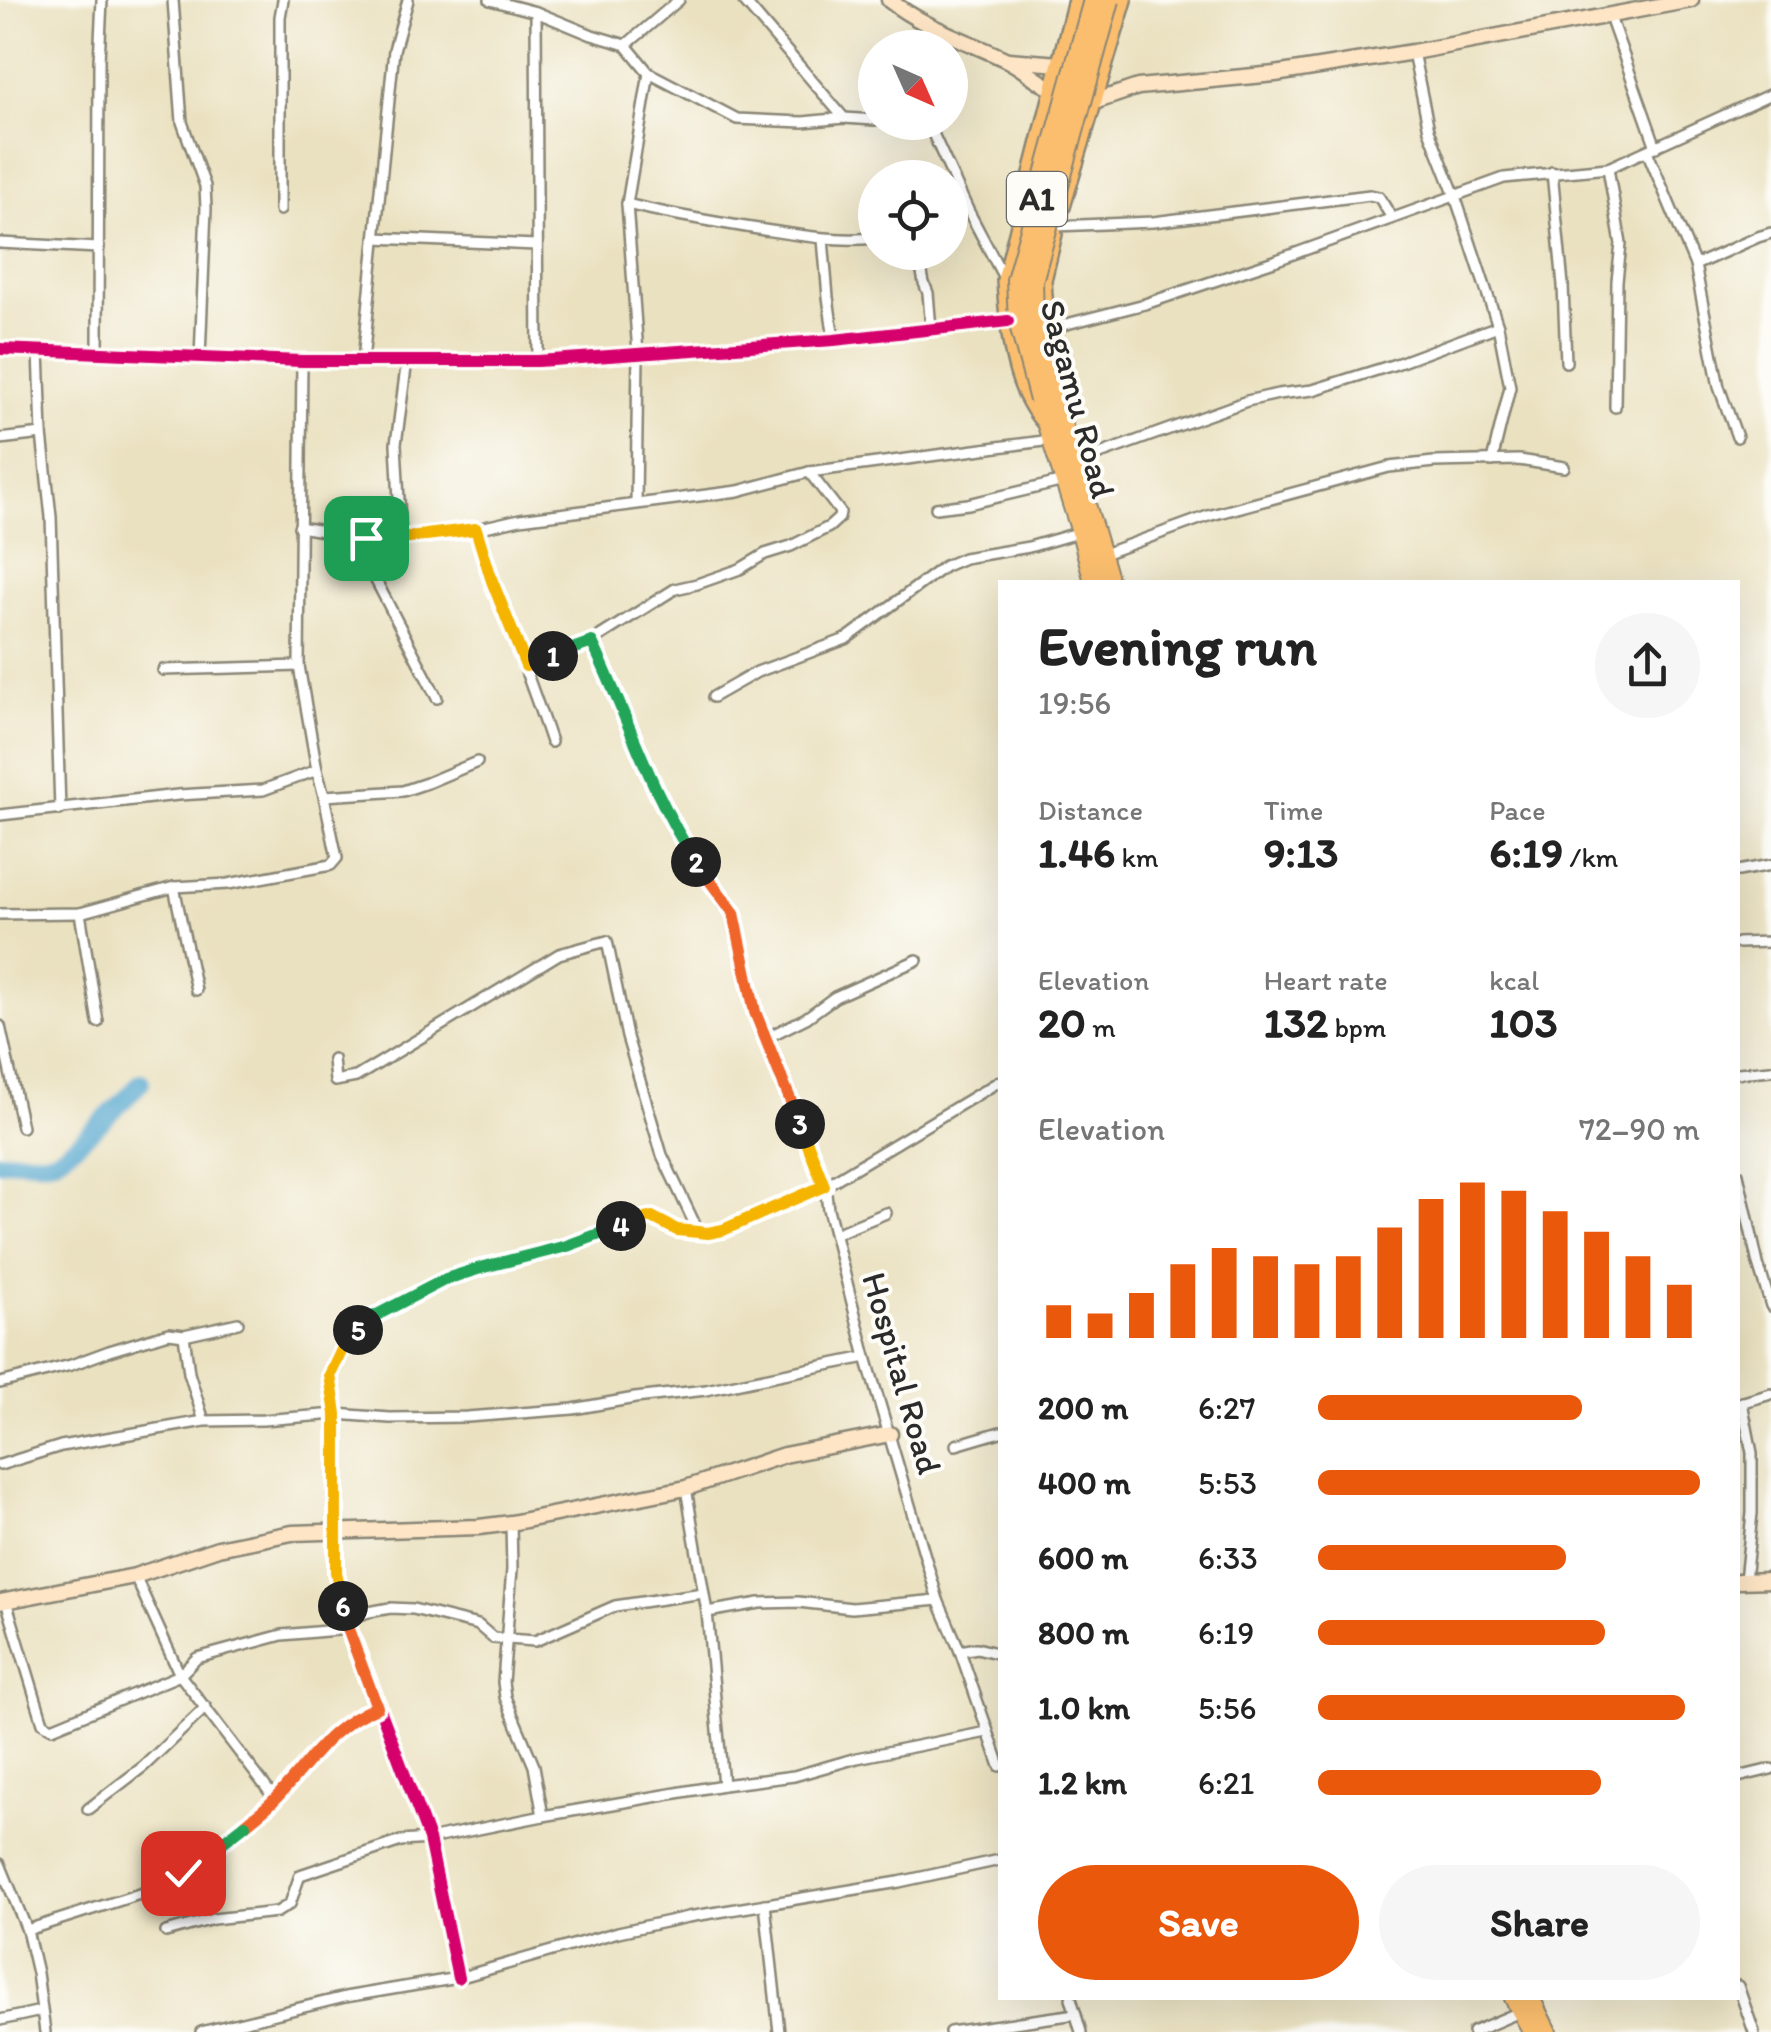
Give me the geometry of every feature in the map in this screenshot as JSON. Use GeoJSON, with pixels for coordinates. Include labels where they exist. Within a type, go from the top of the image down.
{"type":"FeatureCollection","features":[{"type":"Feature","properties":{"kind":"highway","name":"Sagamu Road"},"geometry":{"type":"LineString","coordinates":[[1046,396],[1018,320],[1016,280],[1093,0]]}},
{"type":"Feature","properties":{"kind":"highway","name":"Sagamu Road"},"geometry":{"type":"LineString","coordinates":[[1093,580],[1052,427],[1034,318],[1033,281],[1110,0]]}},
{"type":"Feature","properties":{"kind":"highway","name":"Sagamu Road"},"geometry":{"type":"LineString","coordinates":[[1052,427],[1075,463],[1108,580]]}},
{"type":"Feature","properties":{"kind":"highway"},"geometry":{"type":"LineString","coordinates":[[1522,2002],[1533,2032]]}},
{"type":"Feature","properties":{"kind":"highway"},"geometry":{"type":"LineString","coordinates":[[1522,2002],[1547,2032]]}},
{"type":"Feature","properties":{"kind":"main road"},"geometry":{"type":"LineString","coordinates":[[1076,0],[1004,280],[1018,370],[1032,409],[1052,427],[1062,395],[1046,329],[1044,280],[1056,226],[1124,0]]}},
{"type":"Feature","properties":{"kind":"street"},"geometry":{"type":"LineString","coordinates":[[98,352],[102,0]]}},
{"type":"Feature","properties":{"kind":"street"},"geometry":{"type":"LineString","coordinates":[[173,0],[182,122],[205,186],[200,358]]}},
{"type":"Feature","properties":{"kind":"street"},"geometry":{"type":"LineString","coordinates":[[280,210],[282,0]]}},
{"type":"Feature","properties":{"kind":"street"},"geometry":{"type":"LineString","coordinates":[[364,361],[394,50],[408,0]]}},
{"type":"Feature","properties":{"kind":"street"},"geometry":{"type":"LineString","coordinates":[[490,0],[506,2],[626,45],[649,73],[737,119],[803,122],[858,119]]}},
{"type":"Feature","properties":{"kind":"street"},"geometry":{"type":"LineString","coordinates":[[626,45],[679,0]]}},
{"type":"Feature","properties":{"kind":"street"},"geometry":{"type":"LineString","coordinates":[[743,0],[844,118]]}},
{"type":"Feature","properties":{"kind":"street"},"geometry":{"type":"LineString","coordinates":[[888,0],[906,14],[1007,60],[1052,90],[1094,102],[1138,86],[1274,74],[1413,52],[1612,9],[1692,0]]}},
{"type":"Feature","properties":{"kind":"street"},"geometry":{"type":"LineString","coordinates":[[1612,9],[1652,149],[1695,265],[1719,387],[1737,436]]}},
{"type":"Feature","properties":{"kind":"street"},"geometry":{"type":"LineString","coordinates":[[536,12],[538,361]]}},
{"type":"Feature","properties":{"kind":"street"},"geometry":{"type":"LineString","coordinates":[[1413,52],[1429,130],[1498,326],[1510,387],[1492,461]]}},
{"type":"Feature","properties":{"kind":"street"},"geometry":{"type":"LineString","coordinates":[[1007,60],[1060,64],[1100,79],[1122,93]]}},
{"type":"Feature","properties":{"kind":"street"},"geometry":{"type":"LineString","coordinates":[[636,503],[638,353],[626,204],[649,73]]}},
{"type":"Feature","properties":{"kind":"street"},"geometry":{"type":"LineString","coordinates":[[1046,329],[1145,304],[1504,178],[1608,168],[1771,94]]}},
{"type":"Feature","properties":{"kind":"street"},"geometry":{"type":"LineString","coordinates":[[936,140],[1004,280]]}},
{"type":"Feature","properties":{"kind":"street"},"geometry":{"type":"LineString","coordinates":[[1608,168],[1621,244],[1615,408]]}},
{"type":"Feature","properties":{"kind":"street"},"geometry":{"type":"LineString","coordinates":[[1552,172],[1566,362]]}},
{"type":"Feature","properties":{"kind":"street"},"geometry":{"type":"LineString","coordinates":[[1056,226],[1153,222],[1370,195],[1379,198],[1392,218]]}},
{"type":"Feature","properties":{"kind":"street"},"geometry":{"type":"LineString","coordinates":[[626,204],[682,217],[823,239],[858,240]]}},
{"type":"Feature","properties":{"kind":"street"},"geometry":{"type":"LineString","coordinates":[[1695,265],[1758,236],[1771,234]]}},
{"type":"Feature","properties":{"kind":"street"},"geometry":{"type":"LineString","coordinates":[[375,238],[536,245]]}},
{"type":"Feature","properties":{"kind":"street"},"geometry":{"type":"LineString","coordinates":[[823,239],[834,340]]}},
{"type":"Feature","properties":{"kind":"street"},"geometry":{"type":"LineString","coordinates":[[0,242],[99,248]]}},
{"type":"Feature","properties":{"kind":"street"},"geometry":{"type":"LineString","coordinates":[[921,270],[932,329]]}},
{"type":"Feature","properties":{"kind":"street"},"geometry":{"type":"LineString","coordinates":[[0,349],[302,361],[538,361],[834,340],[1008,321]]}},
{"type":"Feature","properties":{"kind":"street"},"geometry":{"type":"LineString","coordinates":[[1075,463],[1247,402],[1313,390],[1498,326]]}},
{"type":"Feature","properties":{"kind":"street"},"geometry":{"type":"LineString","coordinates":[[39,350],[50,517],[60,810]]}},
{"type":"Feature","properties":{"kind":"street"},"geometry":{"type":"LineString","coordinates":[[401,538],[396,444],[407,360]]}},
{"type":"Feature","properties":{"kind":"street"},"geometry":{"type":"LineString","coordinates":[[0,914],[80,913],[174,887],[228,884],[331,865],[337,858],[316,770],[299,666],[302,361]]}},
{"type":"Feature","properties":{"kind":"street"},"geometry":{"type":"LineString","coordinates":[[299,527],[366,538],[476,529],[520,519],[738,492],[809,472],[1052,427]]}},
{"type":"Feature","properties":{"kind":"street"},"geometry":{"type":"LineString","coordinates":[[0,439],[42,434]]}},
{"type":"Feature","properties":{"kind":"street"},"geometry":{"type":"LineString","coordinates":[[1101,556],[1208,516],[1389,468],[1434,462],[1520,460],[1564,466]]}},
{"type":"Feature","properties":{"kind":"street"},"geometry":{"type":"LineString","coordinates":[[526,666],[592,642],[675,589],[740,569],[829,527],[840,512],[809,472]]}},
{"type":"Feature","properties":{"kind":"street"},"geometry":{"type":"LineString","coordinates":[[936,508],[1064,481]]}},
{"type":"Feature","properties":{"kind":"street"},"geometry":{"type":"LineString","coordinates":[[476,529],[551,742]]}},
{"type":"Feature","properties":{"kind":"street"},"geometry":{"type":"LineString","coordinates":[[713,697],[757,672],[846,640],[945,566],[964,558],[1081,532]]}},
{"type":"Feature","properties":{"kind":"street"},"geometry":{"type":"LineString","coordinates":[[366,538],[370,570],[436,698]]}},
{"type":"Feature","properties":{"kind":"street","name":"Hospital Road"},"geometry":{"type":"LineString","coordinates":[[592,642],[657,794],[694,859],[734,913],[755,1012],[824,1186],[866,1356],[938,1600],[998,1758]]}},
{"type":"Feature","properties":{"kind":"street"},"geometry":{"type":"LineString","coordinates":[[163,670],[299,666]]}},
{"type":"Feature","properties":{"kind":"street"},"geometry":{"type":"LineString","coordinates":[[324,796],[402,791],[477,762]]}},
{"type":"Feature","properties":{"kind":"street"},"geometry":{"type":"LineString","coordinates":[[0,815],[178,794],[263,790],[316,770]]}},
{"type":"Feature","properties":{"kind":"street"},"geometry":{"type":"LineString","coordinates":[[1740,870],[1771,864]]}},
{"type":"Feature","properties":{"kind":"street"},"geometry":{"type":"LineString","coordinates":[[174,887],[196,990]]}},
{"type":"Feature","properties":{"kind":"street"},"geometry":{"type":"LineString","coordinates":[[80,913],[98,1022]]}},
{"type":"Feature","properties":{"kind":"street"},"geometry":{"type":"LineString","coordinates":[[333,1059],[336,1081],[356,1077],[559,954],[606,941],[627,1037],[662,1155],[698,1231]]}},
{"type":"Feature","properties":{"kind":"street"},"geometry":{"type":"LineString","coordinates":[[1740,944],[1771,942]]}},
{"type":"Feature","properties":{"kind":"street"},"geometry":{"type":"LineString","coordinates":[[764,1039],[806,1018],[835,997],[917,960]]}},
{"type":"Feature","properties":{"kind":"street"},"geometry":{"type":"LineString","coordinates":[[0,1026],[22,1127]]}},
{"type":"Feature","properties":{"kind":"street"},"geometry":{"type":"LineString","coordinates":[[1740,1072],[1771,1070]]}},
{"type":"Feature","properties":{"kind":"street"},"geometry":{"type":"LineString","coordinates":[[458,1978],[429,1839],[347,1624],[336,1572],[336,1414],[330,1375],[345,1343],[371,1318],[446,1279],[567,1246],[644,1218],[652,1217],[677,1230],[723,1230],[824,1186],[998,1082]]}},
{"type":"Feature","properties":{"kind":"street"},"geometry":{"type":"LineString","coordinates":[[1740,1183],[1770,1301]]}},
{"type":"Feature","properties":{"kind":"street"},"geometry":{"type":"LineString","coordinates":[[835,1234],[886,1213]]}},
{"type":"Feature","properties":{"kind":"street"},"geometry":{"type":"LineString","coordinates":[[1758,1264],[1771,1261]]}},
{"type":"Feature","properties":{"kind":"street"},"geometry":{"type":"LineString","coordinates":[[0,1383],[169,1333],[184,1335],[238,1324]]}},
{"type":"Feature","properties":{"kind":"street"},"geometry":{"type":"LineString","coordinates":[[184,1335],[189,1373],[204,1421]]}},
{"type":"Feature","properties":{"kind":"street"},"geometry":{"type":"LineString","coordinates":[[0,1464],[62,1446],[204,1421],[336,1414],[467,1417],[573,1409],[706,1390],[866,1356]]}},
{"type":"Feature","properties":{"kind":"street"},"geometry":{"type":"LineString","coordinates":[[1771,1394],[1740,1403],[1752,1454],[1752,1512],[1741,1581],[1771,1580]]}},
{"type":"Feature","properties":{"kind":"street"},"geometry":{"type":"LineString","coordinates":[[956,1445],[998,1433]]}},
{"type":"Feature","properties":{"kind":"street"},"geometry":{"type":"LineString","coordinates":[[703,1593],[615,1606],[535,1641],[493,1638],[478,1625],[413,1609],[369,1612],[347,1624],[282,1635],[197,1658],[180,1675],[52,1728],[43,1723],[3,1602],[136,1576],[218,1548],[292,1533],[479,1528],[511,1522],[686,1488],[784,1455],[890,1434]]}},
{"type":"Feature","properties":{"kind":"street"},"geometry":{"type":"LineString","coordinates":[[686,1488],[707,1612],[724,1785]]}},
{"type":"Feature","properties":{"kind":"street"},"geometry":{"type":"LineString","coordinates":[[511,1522],[512,1570],[503,1682],[534,1766],[543,1816]]}},
{"type":"Feature","properties":{"kind":"street"},"geometry":{"type":"LineString","coordinates":[[136,1576],[180,1675],[276,1799]]}},
{"type":"Feature","properties":{"kind":"street"},"geometry":{"type":"LineString","coordinates":[[707,1612],[760,1603],[798,1602],[852,1608],[938,1600]]}},
{"type":"Feature","properties":{"kind":"street"},"geometry":{"type":"LineString","coordinates":[[960,1652],[977,1648],[998,1653]]}},
{"type":"Feature","properties":{"kind":"street"},"geometry":{"type":"LineString","coordinates":[[88,1809],[144,1766],[206,1707]]}},
{"type":"Feature","properties":{"kind":"street"},"geometry":{"type":"LineString","coordinates":[[27,1930],[149,1891],[183,1873],[276,1799],[321,1743],[358,1715],[377,1707]]}},
{"type":"Feature","properties":{"kind":"street"},"geometry":{"type":"LineString","coordinates":[[166,1932],[213,1918],[277,1912],[290,1904],[300,1875],[401,1841],[794,1776],[857,1758],[988,1732]]}},
{"type":"Feature","properties":{"kind":"street"},"geometry":{"type":"LineString","coordinates":[[1740,1776],[1771,1770]]}},
{"type":"Feature","properties":{"kind":"street"},"geometry":{"type":"LineString","coordinates":[[201,2032],[345,1997],[458,1978],[618,1932],[998,1860]]}},
{"type":"Feature","properties":{"kind":"street"},"geometry":{"type":"LineString","coordinates":[[0,1864],[27,1930],[45,2032]]}},
{"type":"Feature","properties":{"kind":"street"},"geometry":{"type":"LineString","coordinates":[[764,1904],[779,2032]]}},
{"type":"Feature","properties":{"kind":"street"},"geometry":{"type":"LineString","coordinates":[[1740,1992],[1754,2032]]}},
{"type":"Feature","properties":{"kind":"street"},"geometry":{"type":"LineString","coordinates":[[1072,2000],[1081,2032]]}},
{"type":"Feature","properties":{"kind":"street"},"geometry":{"type":"LineString","coordinates":[[1474,2032],[1522,2002]]}},
{"type":"Feature","properties":{"kind":"street"},"geometry":{"type":"LineString","coordinates":[[0,2020],[41,2011]]}},
{"type":"Feature","properties":{"kind":"street"},"geometry":{"type":"LineString","coordinates":[[950,2032],[1076,2014]]}},
{"type":"Feature","properties":{"kind":"waterway"},"geometry":{"type":"LineString","coordinates":[[0,1162],[49,1161],[58,1157],[141,1082]]}},
{"type":"Feature","properties":{"kind":"cycle path"},"geometry":{"type":"LineString","coordinates":[[0,349],[302,361],[538,361],[834,340],[1008,321]]}},
{"type":"Feature","properties":{"kind":"cycle path"},"geometry":{"type":"LineString","coordinates":[[458,1978],[429,1839],[346,1619],[336,1571],[336,1414],[330,1375],[345,1343],[371,1318],[446,1279],[567,1246],[644,1218],[685,1231],[723,1230],[825,1186],[755,1011],[734,913],[694,859],[657,794],[592,641]]}},
{"type":"Feature","properties":{"kind":"route"},"geometry":{"type":"LineString","coordinates":[[183,1873],[276,1799],[321,1743],[358,1715],[377,1707],[348,1629],[336,1572],[336,1414],[330,1375],[345,1343],[371,1318],[446,1279],[567,1246],[644,1218],[652,1217],[677,1230],[723,1230],[824,1186],[755,1012],[734,913],[694,859],[657,794],[592,642],[526,666],[476,529],[366,538]]}}]}
